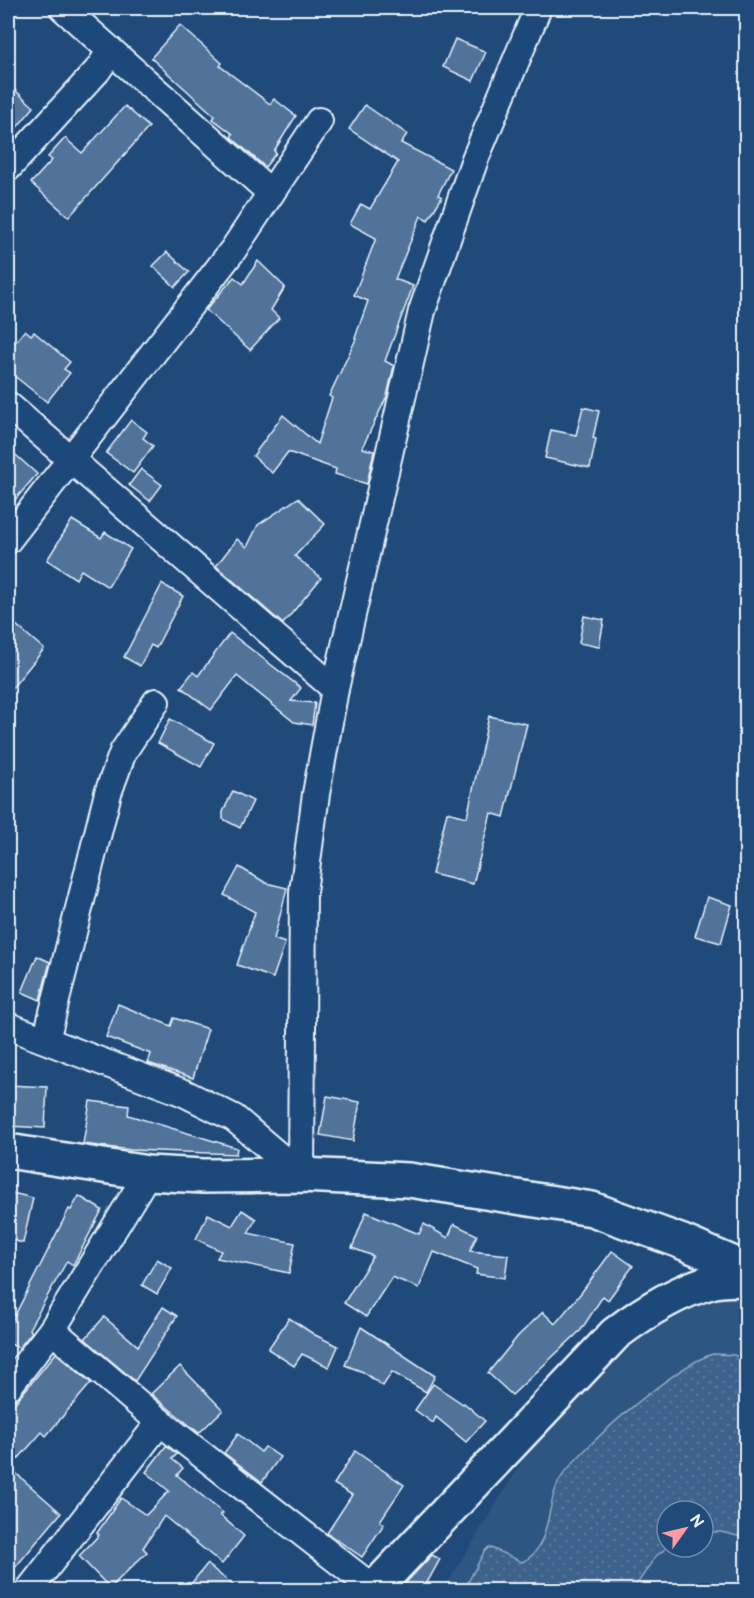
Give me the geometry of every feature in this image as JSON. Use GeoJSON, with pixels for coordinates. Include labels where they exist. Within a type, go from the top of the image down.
{"type":"FeatureCollection","features":[{"type":"Feature","properties":{"kind":"main road"},"geometry":{"type":"LineString","coordinates":[[8,1151],[148,1173],[203,1176],[301,1175],[409,1180],[592,1209],[680,1240],[747,1269]]}},
{"type":"Feature","properties":{"kind":"main road"},"geometry":{"type":"LineString","coordinates":[[373,1590],[615,1334],[643,1313],[677,1295],[716,1281],[747,1279]]}},
{"type":"Feature","properties":{"kind":"street"},"geometry":{"type":"LineString","coordinates":[[63,8],[271,193]]}},
{"type":"Feature","properties":{"kind":"street"},"geometry":{"type":"LineString","coordinates":[[301,1175],[303,892],[316,794],[334,689],[422,311],[475,159],[531,10]]}},
{"type":"Feature","properties":{"kind":"street"},"geometry":{"type":"LineString","coordinates":[[8,168],[97,71],[111,51]]}},
{"type":"Feature","properties":{"kind":"street"},"geometry":{"type":"LineString","coordinates":[[8,540],[233,250],[319,121]]}},
{"type":"Feature","properties":{"kind":"street"},"geometry":{"type":"LineString","coordinates":[[8,405],[334,689]]}},
{"type":"Feature","properties":{"kind":"street"},"geometry":{"type":"LineString","coordinates":[[46,1040],[108,793],[123,752],[156,702]]}},
{"type":"Feature","properties":{"kind":"street"},"geometry":{"type":"LineString","coordinates":[[8,1026],[184,1093],[234,1118],[301,1175]]}},
{"type":"Feature","properties":{"kind":"street"},"geometry":{"type":"LineString","coordinates":[[8,1387],[52,1330],[148,1173]]}},
{"type":"Feature","properties":{"kind":"street"},"geometry":{"type":"LineString","coordinates":[[52,1330],[160,1422],[373,1590]]}},
{"type":"Feature","properties":{"kind":"street"},"geometry":{"type":"LineString","coordinates":[[29,1590],[160,1422]]}},
{"type":"Feature","properties":{"kind":"shaded area"},"geometry":{"type":"Polygon","coordinates":[[[712,1295],[746,1297],[746,1590],[443,1590],[544,1430],[653,1328],[689,1305],[712,1295]]]}},
{"type":"Feature","properties":{"kind":"shaded area"},"geometry":{"type":"Polygon","coordinates":[[[713,1354],[734,1355],[746,1360],[746,1538],[715,1532],[715,1499],[655,1499],[655,1557],[633,1590],[464,1590],[484,1552],[489,1547],[522,1562],[531,1556],[543,1537],[559,1481],[570,1467],[586,1449],[630,1409],[677,1373],[713,1354]]]}},
{"type":"Feature","properties":{"kind":"building"},"geometry":{"type":"Polygon","coordinates":[[[180,25],[222,63],[220,66],[270,104],[274,99],[296,116],[274,151],[276,153],[265,167],[231,137],[233,134],[213,119],[215,116],[151,58],[180,25]]]}},
{"type":"Feature","properties":{"kind":"building"},"geometry":{"type":"Polygon","coordinates":[[[455,39],[486,52],[473,81],[443,67],[455,39]]]}},
{"type":"Feature","properties":{"kind":"building"},"geometry":{"type":"Polygon","coordinates":[[[8,84],[34,107],[8,138],[8,84]]]}},
{"type":"Feature","properties":{"kind":"building"},"geometry":{"type":"Polygon","coordinates":[[[365,105],[407,134],[401,143],[451,169],[438,195],[442,197],[428,220],[421,216],[395,279],[413,286],[385,361],[394,366],[387,396],[362,448],[374,451],[367,484],[335,474],[336,469],[288,452],[272,473],[253,456],[283,415],[317,444],[332,398],[329,396],[356,339],[368,301],[354,295],[376,238],[350,224],[361,204],[370,209],[398,162],[349,129],[365,105]]]}},
{"type":"Feature","properties":{"kind":"building"},"geometry":{"type":"Polygon","coordinates":[[[125,106],[149,127],[69,217],[31,183],[52,160],[48,157],[65,138],[82,153],[125,106]]]}},
{"type":"Feature","properties":{"kind":"building"},"geometry":{"type":"Polygon","coordinates":[[[167,252],[189,272],[175,287],[153,266],[167,252]]]}},
{"type":"Feature","properties":{"kind":"building"},"geometry":{"type":"Polygon","coordinates":[[[258,261],[285,287],[271,310],[279,318],[250,350],[206,310],[234,277],[243,284],[258,261]]]}},
{"type":"Feature","properties":{"kind":"building"},"geometry":{"type":"Polygon","coordinates":[[[25,330],[31,335],[34,332],[70,362],[64,369],[70,373],[47,402],[8,371],[8,351],[25,330]]]}},
{"type":"Feature","properties":{"kind":"building"},"geometry":{"type":"Polygon","coordinates":[[[583,407],[599,411],[590,468],[545,458],[551,430],[576,435],[583,407]]]}},
{"type":"Feature","properties":{"kind":"building"},"geometry":{"type":"Polygon","coordinates":[[[131,420],[147,432],[143,438],[153,446],[133,473],[106,453],[131,420]]]}},
{"type":"Feature","properties":{"kind":"building"},"geometry":{"type":"Polygon","coordinates":[[[8,448],[37,474],[8,508],[8,448]]]}},
{"type":"Feature","properties":{"kind":"building"},"geometry":{"type":"Polygon","coordinates":[[[141,469],[162,485],[150,501],[129,485],[141,469]]]}},
{"type":"Feature","properties":{"kind":"building"},"geometry":{"type":"Polygon","coordinates":[[[298,498],[325,524],[295,556],[321,578],[283,624],[216,566],[237,539],[247,547],[258,525],[298,498]]]}},
{"type":"Feature","properties":{"kind":"building"},"geometry":{"type":"Polygon","coordinates":[[[72,520],[101,538],[105,532],[131,549],[108,587],[81,570],[76,579],[47,560],[72,520]]]}},
{"type":"Feature","properties":{"kind":"building"},"geometry":{"type":"Polygon","coordinates":[[[162,584],[183,596],[156,648],[151,645],[140,666],[124,657],[162,584]]]}},
{"type":"Feature","properties":{"kind":"building"},"geometry":{"type":"Polygon","coordinates":[[[584,616],[604,620],[599,647],[579,643],[584,616]]]}},
{"type":"Feature","properties":{"kind":"building"},"geometry":{"type":"Polygon","coordinates":[[[8,618],[44,649],[8,693],[8,618]]]}},
{"type":"Feature","properties":{"kind":"building"},"geometry":{"type":"Polygon","coordinates":[[[230,633],[301,688],[291,701],[315,703],[312,725],[294,722],[237,676],[211,710],[181,687],[193,672],[198,676],[230,633]]]}},
{"type":"Feature","properties":{"kind":"building"},"geometry":{"type":"Polygon","coordinates":[[[489,716],[527,724],[504,817],[491,813],[473,884],[432,874],[447,812],[467,817],[489,716]]]}},
{"type":"Feature","properties":{"kind":"building"},"geometry":{"type":"Polygon","coordinates":[[[170,719],[214,743],[201,767],[158,743],[170,719]]]}},
{"type":"Feature","properties":{"kind":"building"},"geometry":{"type":"Polygon","coordinates":[[[233,791],[253,801],[240,828],[223,819],[223,812],[233,791]]]}},
{"type":"Feature","properties":{"kind":"building"},"geometry":{"type":"Polygon","coordinates":[[[239,867],[266,883],[287,888],[274,939],[285,943],[273,978],[237,965],[255,912],[224,895],[239,867]]]}},
{"type":"Feature","properties":{"kind":"building"},"geometry":{"type":"Polygon","coordinates":[[[707,897],[732,905],[721,943],[695,936],[707,897]]]}},
{"type":"Feature","properties":{"kind":"building"},"geometry":{"type":"Polygon","coordinates":[[[37,956],[50,962],[40,1000],[22,992],[37,956]]]}},
{"type":"Feature","properties":{"kind":"building"},"geometry":{"type":"Polygon","coordinates":[[[118,1004],[171,1026],[174,1018],[208,1029],[193,1078],[148,1063],[151,1054],[106,1037],[118,1004]]]}},
{"type":"Feature","properties":{"kind":"building"},"geometry":{"type":"Polygon","coordinates":[[[8,1085],[47,1087],[45,1128],[8,1126],[8,1085]]]}},
{"type":"Feature","properties":{"kind":"building"},"geometry":{"type":"Polygon","coordinates":[[[327,1096],[360,1102],[353,1141],[320,1135],[327,1096]]]}},
{"type":"Feature","properties":{"kind":"building"},"geometry":{"type":"Polygon","coordinates":[[[90,1101],[129,1106],[128,1115],[237,1148],[236,1154],[131,1150],[83,1144],[90,1101]]]}},
{"type":"Feature","properties":{"kind":"building"},"geometry":{"type":"Polygon","coordinates":[[[8,1192],[33,1198],[23,1243],[8,1239],[8,1192]]]}},
{"type":"Feature","properties":{"kind":"building"},"geometry":{"type":"Polygon","coordinates":[[[79,1196],[102,1210],[73,1265],[67,1261],[29,1329],[32,1332],[19,1348],[8,1343],[8,1329],[69,1209],[71,1210],[79,1196]]]}},
{"type":"Feature","properties":{"kind":"building"},"geometry":{"type":"Polygon","coordinates":[[[242,1210],[256,1219],[248,1233],[295,1243],[289,1273],[217,1258],[221,1251],[196,1239],[208,1214],[232,1226],[242,1210]]]}},
{"type":"Feature","properties":{"kind":"building"},"geometry":{"type":"Polygon","coordinates":[[[366,1212],[419,1234],[424,1224],[448,1238],[454,1224],[477,1235],[470,1251],[508,1255],[505,1278],[476,1274],[477,1269],[434,1252],[419,1288],[392,1277],[366,1317],[344,1303],[373,1256],[352,1248],[366,1212]]]}},
{"type":"Feature","properties":{"kind":"building"},"geometry":{"type":"Polygon","coordinates":[[[612,1251],[633,1266],[608,1300],[603,1296],[581,1330],[512,1395],[488,1373],[518,1336],[543,1312],[555,1324],[612,1251]]]}},
{"type":"Feature","properties":{"kind":"building"},"geometry":{"type":"Polygon","coordinates":[[[157,1259],[172,1268],[157,1294],[142,1285],[157,1259]]]}},
{"type":"Feature","properties":{"kind":"building"},"geometry":{"type":"Polygon","coordinates":[[[163,1307],[177,1316],[135,1381],[85,1339],[104,1317],[138,1346],[163,1307]]]}},
{"type":"Feature","properties":{"kind":"building"},"geometry":{"type":"Polygon","coordinates":[[[289,1318],[315,1335],[338,1346],[329,1367],[302,1354],[294,1366],[268,1349],[289,1318]]]}},
{"type":"Feature","properties":{"kind":"building"},"geometry":{"type":"Polygon","coordinates":[[[361,1327],[435,1376],[426,1392],[392,1372],[383,1386],[363,1372],[345,1365],[361,1327]]]}},
{"type":"Feature","properties":{"kind":"building"},"geometry":{"type":"Polygon","coordinates":[[[56,1353],[91,1383],[46,1436],[42,1432],[10,1468],[61,1513],[8,1576],[8,1411],[56,1353]]]}},
{"type":"Feature","properties":{"kind":"building"},"geometry":{"type":"Polygon","coordinates":[[[180,1366],[223,1410],[199,1433],[151,1394],[180,1366]]]}},
{"type":"Feature","properties":{"kind":"building"},"geometry":{"type":"Polygon","coordinates":[[[433,1384],[464,1403],[485,1421],[466,1442],[436,1417],[433,1423],[415,1410],[433,1384]]]}},
{"type":"Feature","properties":{"kind":"building"},"geometry":{"type":"Polygon","coordinates":[[[238,1434],[261,1452],[265,1447],[280,1457],[262,1482],[224,1453],[238,1434]]]}},
{"type":"Feature","properties":{"kind":"building"},"geometry":{"type":"Polygon","coordinates":[[[166,1446],[177,1454],[172,1459],[183,1468],[177,1475],[223,1513],[220,1515],[244,1536],[222,1564],[164,1516],[143,1548],[147,1552],[110,1588],[79,1556],[99,1535],[97,1533],[121,1498],[146,1515],[169,1491],[146,1472],[166,1446]]]}},
{"type":"Feature","properties":{"kind":"building"},"geometry":{"type":"Polygon","coordinates":[[[355,1451],[404,1485],[380,1521],[384,1524],[362,1557],[327,1533],[352,1495],[334,1484],[355,1451]]]}},
{"type":"Feature","properties":{"kind":"building"},"geometry":{"type":"Polygon","coordinates":[[[432,1555],[440,1559],[423,1590],[399,1590],[432,1555]]]}},
{"type":"Feature","properties":{"kind":"building"},"geometry":{"type":"Polygon","coordinates":[[[207,1564],[239,1590],[186,1590],[207,1564]]]}}]}
